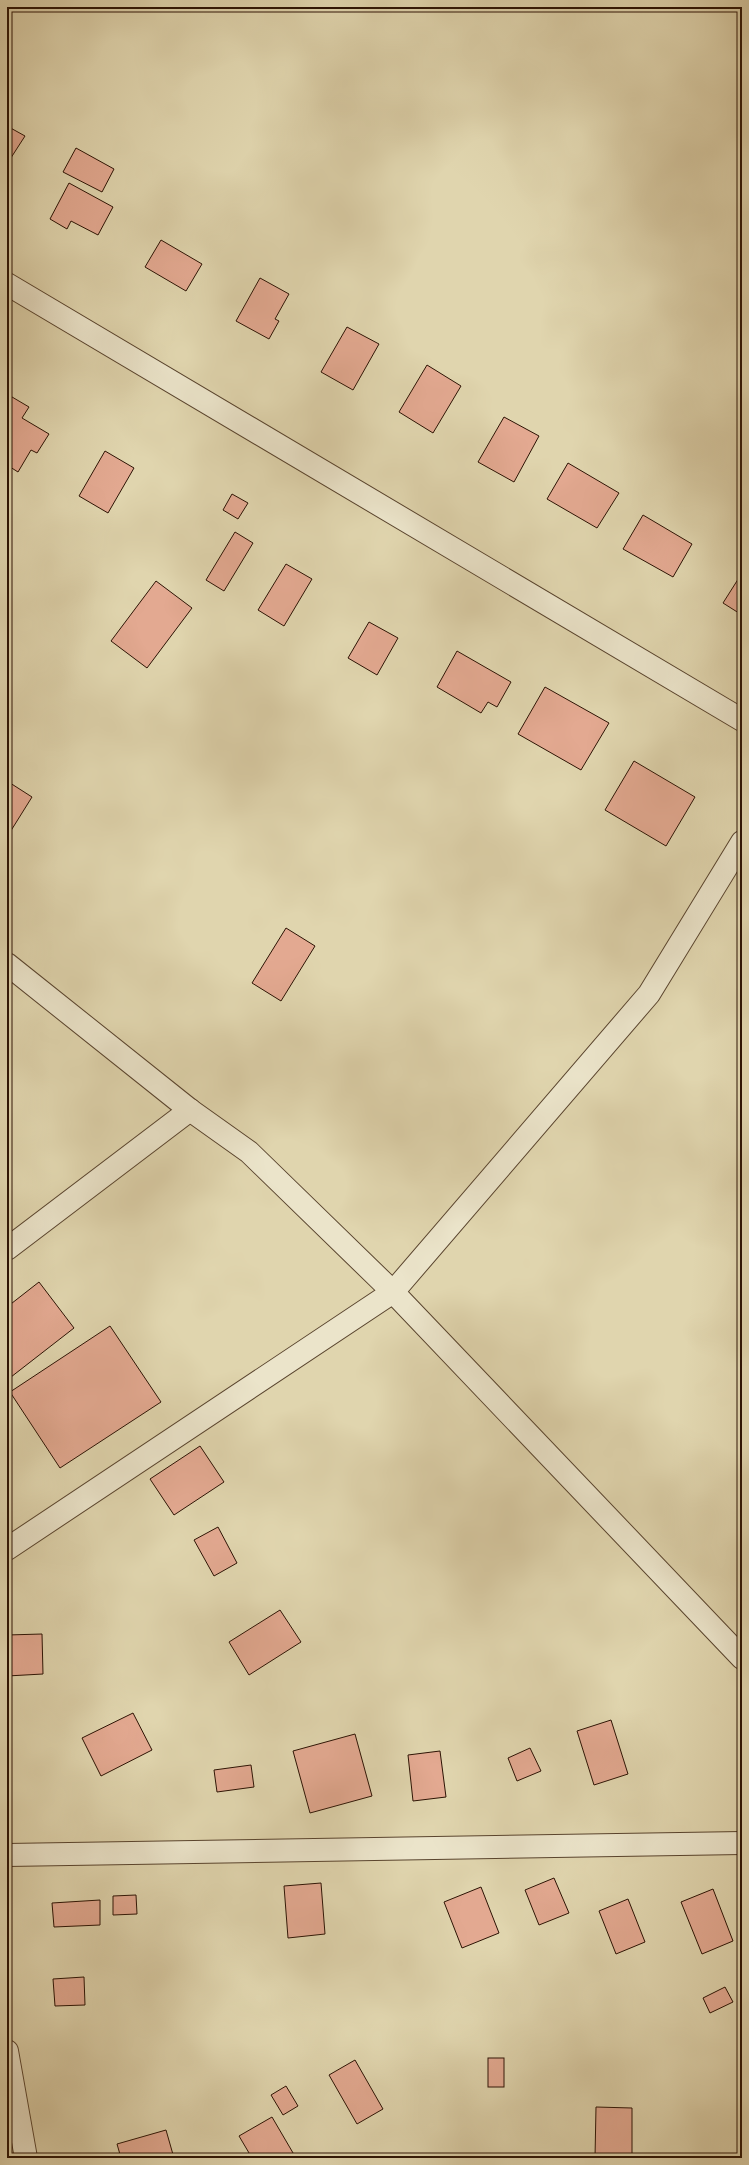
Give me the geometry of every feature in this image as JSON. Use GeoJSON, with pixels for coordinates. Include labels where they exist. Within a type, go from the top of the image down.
{"type":"FeatureCollection","features":[{"type":"Feature","properties":{"kind":"street"},"geometry":{"type":"LineString","coordinates":[[7,284],[742,720]]}},
{"type":"Feature","properties":{"kind":"street"},"geometry":{"type":"LineString","coordinates":[[7,1550],[393,1292],[649,994],[742,842]]}},
{"type":"Feature","properties":{"kind":"street"},"geometry":{"type":"LineString","coordinates":[[7,964],[190,1110],[249,1152],[393,1292],[742,1658]]}},
{"type":"Feature","properties":{"kind":"street"},"geometry":{"type":"LineString","coordinates":[[7,1249],[190,1110]]}},
{"type":"Feature","properties":{"kind":"street"},"geometry":{"type":"LineString","coordinates":[[7,1854],[742,1843]]}},
{"type":"Feature","properties":{"kind":"street"},"geometry":{"type":"LineString","coordinates":[[7,2051],[26,2158]]}},
{"type":"Feature","properties":{"kind":"building"},"geometry":{"type":"Polygon","coordinates":[[[7,126],[25,136],[7,164],[7,126]]]}},
{"type":"Feature","properties":{"kind":"building"},"geometry":{"type":"Polygon","coordinates":[[[76,148],[114,169],[102,192],[63,172],[76,148]]]}},
{"type":"Feature","properties":{"kind":"building"},"geometry":{"type":"Polygon","coordinates":[[[69,183],[113,207],[98,235],[71,221],[67,229],[50,219],[69,183]]]}},
{"type":"Feature","properties":{"kind":"building"},"geometry":{"type":"Polygon","coordinates":[[[161,240],[202,264],[186,291],[145,267],[161,240]]]}},
{"type":"Feature","properties":{"kind":"building"},"geometry":{"type":"Polygon","coordinates":[[[260,278],[289,294],[275,319],[279,321],[269,339],[236,321],[260,278]]]}},
{"type":"Feature","properties":{"kind":"building"},"geometry":{"type":"Polygon","coordinates":[[[347,327],[379,344],[353,390],[321,372],[347,327]]]}},
{"type":"Feature","properties":{"kind":"building"},"geometry":{"type":"Polygon","coordinates":[[[427,365],[461,386],[433,433],[399,412],[427,365]]]}},
{"type":"Feature","properties":{"kind":"building"},"geometry":{"type":"Polygon","coordinates":[[[7,394],[29,407],[22,418],[49,434],[37,453],[31,450],[18,472],[7,465],[7,394]]]}},
{"type":"Feature","properties":{"kind":"building"},"geometry":{"type":"Polygon","coordinates":[[[504,417],[539,436],[514,482],[478,462],[504,417]]]}},
{"type":"Feature","properties":{"kind":"building"},"geometry":{"type":"Polygon","coordinates":[[[105,451],[134,468],[108,513],[79,496],[105,451]]]}},
{"type":"Feature","properties":{"kind":"building"},"geometry":{"type":"Polygon","coordinates":[[[568,463],[619,493],[597,528],[547,499],[568,463]]]}},
{"type":"Feature","properties":{"kind":"building"},"geometry":{"type":"Polygon","coordinates":[[[232,494],[248,503],[238,519],[223,510],[232,494]]]}},
{"type":"Feature","properties":{"kind":"building"},"geometry":{"type":"Polygon","coordinates":[[[643,515],[692,544],[673,577],[623,549],[643,515]]]}},
{"type":"Feature","properties":{"kind":"building"},"geometry":{"type":"Polygon","coordinates":[[[235,532],[253,543],[224,591],[206,580],[235,532]]]}},
{"type":"Feature","properties":{"kind":"building"},"geometry":{"type":"Polygon","coordinates":[[[286,564],[312,579],[284,626],[258,610],[286,564]]]}},
{"type":"Feature","properties":{"kind":"building"},"geometry":{"type":"Polygon","coordinates":[[[742,573],[742,615],[723,603],[742,573]]]}},
{"type":"Feature","properties":{"kind":"building"},"geometry":{"type":"Polygon","coordinates":[[[156,581],[192,608],[147,668],[111,641],[156,581]]]}},
{"type":"Feature","properties":{"kind":"building"},"geometry":{"type":"Polygon","coordinates":[[[369,622],[398,638],[377,675],[348,658],[369,622]]]}},
{"type":"Feature","properties":{"kind":"building"},"geometry":{"type":"Polygon","coordinates":[[[457,651],[511,682],[497,707],[488,702],[481,713],[437,687],[457,651]]]}},
{"type":"Feature","properties":{"kind":"building"},"geometry":{"type":"Polygon","coordinates":[[[545,687],[609,723],[581,770],[518,734],[545,687]]]}},
{"type":"Feature","properties":{"kind":"building"},"geometry":{"type":"Polygon","coordinates":[[[634,761],[695,797],[666,846],[605,810],[634,761]]]}},
{"type":"Feature","properties":{"kind":"building"},"geometry":{"type":"Polygon","coordinates":[[[7,781],[32,797],[7,837],[7,781]]]}},
{"type":"Feature","properties":{"kind":"building"},"geometry":{"type":"Polygon","coordinates":[[[286,928],[315,946],[281,1001],[252,983],[286,928]]]}},
{"type":"Feature","properties":{"kind":"building"},"geometry":{"type":"Polygon","coordinates":[[[39,1282],[74,1328],[11,1377],[7,1372],[7,1307],[39,1282]]]}},
{"type":"Feature","properties":{"kind":"building"},"geometry":{"type":"Polygon","coordinates":[[[110,1326],[161,1402],[60,1468],[10,1392],[110,1326]]]}},
{"type":"Feature","properties":{"kind":"building"},"geometry":{"type":"Polygon","coordinates":[[[200,1446],[224,1482],[174,1515],[150,1479],[200,1446]]]}},
{"type":"Feature","properties":{"kind":"building"},"geometry":{"type":"Polygon","coordinates":[[[218,1527],[237,1563],[214,1576],[194,1540],[218,1527]]]}},
{"type":"Feature","properties":{"kind":"building"},"geometry":{"type":"Polygon","coordinates":[[[280,1610],[301,1642],[249,1675],[229,1642],[280,1610]]]}},
{"type":"Feature","properties":{"kind":"building"},"geometry":{"type":"Polygon","coordinates":[[[42,1634],[43,1674],[7,1676],[7,1635],[42,1634]]]}},
{"type":"Feature","properties":{"kind":"building"},"geometry":{"type":"Polygon","coordinates":[[[133,1713],[152,1750],[101,1776],[82,1738],[133,1713]]]}},
{"type":"Feature","properties":{"kind":"building"},"geometry":{"type":"Polygon","coordinates":[[[611,1720],[628,1774],[594,1785],[577,1731],[611,1720]]]}},
{"type":"Feature","properties":{"kind":"building"},"geometry":{"type":"Polygon","coordinates":[[[355,1734],[372,1796],[310,1813],[293,1751],[355,1734]]]}},
{"type":"Feature","properties":{"kind":"building"},"geometry":{"type":"Polygon","coordinates":[[[530,1748],[541,1771],[517,1781],[508,1758],[530,1748]]]}},
{"type":"Feature","properties":{"kind":"building"},"geometry":{"type":"Polygon","coordinates":[[[440,1751],[446,1797],[413,1801],[408,1755],[440,1751]]]}},
{"type":"Feature","properties":{"kind":"building"},"geometry":{"type":"Polygon","coordinates":[[[251,1765],[254,1787],[217,1792],[214,1770],[251,1765]]]}},
{"type":"Feature","properties":{"kind":"building"},"geometry":{"type":"Polygon","coordinates":[[[554,1878],[569,1913],[539,1925],[525,1890],[554,1878]]]}},
{"type":"Feature","properties":{"kind":"building"},"geometry":{"type":"Polygon","coordinates":[[[321,1883],[325,1934],[288,1938],[284,1886],[321,1883]]]}},
{"type":"Feature","properties":{"kind":"building"},"geometry":{"type":"Polygon","coordinates":[[[481,1887],[499,1933],[462,1948],[444,1902],[481,1887]]]}},
{"type":"Feature","properties":{"kind":"building"},"geometry":{"type":"Polygon","coordinates":[[[713,1889],[733,1941],[702,1954],[681,1902],[713,1889]]]}},
{"type":"Feature","properties":{"kind":"building"},"geometry":{"type":"Polygon","coordinates":[[[136,1895],[137,1914],[113,1915],[113,1896],[136,1895]]]}},
{"type":"Feature","properties":{"kind":"building"},"geometry":{"type":"Polygon","coordinates":[[[628,1899],[645,1942],[616,1954],[599,1911],[628,1899]]]}},
{"type":"Feature","properties":{"kind":"building"},"geometry":{"type":"Polygon","coordinates":[[[100,1900],[100,1925],[54,1927],[52,1903],[100,1900]]]}},
{"type":"Feature","properties":{"kind":"building"},"geometry":{"type":"Polygon","coordinates":[[[84,1977],[85,2005],[55,2006],[53,1979],[84,1977]]]}},
{"type":"Feature","properties":{"kind":"building"},"geometry":{"type":"Polygon","coordinates":[[[725,1987],[733,2002],[710,2013],[703,1998],[725,1987]]]}},
{"type":"Feature","properties":{"kind":"building"},"geometry":{"type":"Polygon","coordinates":[[[488,2058],[504,2058],[504,2087],[488,2087],[488,2058]]]}},
{"type":"Feature","properties":{"kind":"building"},"geometry":{"type":"Polygon","coordinates":[[[355,2060],[383,2109],[357,2124],[329,2075],[355,2060]]]}},
{"type":"Feature","properties":{"kind":"building"},"geometry":{"type":"Polygon","coordinates":[[[286,2086],[298,2106],[283,2115],[271,2095],[286,2086]]]}},
{"type":"Feature","properties":{"kind":"building"},"geometry":{"type":"Polygon","coordinates":[[[596,2107],[632,2108],[632,2158],[595,2158],[596,2107]]]}},
{"type":"Feature","properties":{"kind":"building"},"geometry":{"type":"Polygon","coordinates":[[[272,2117],[296,2158],[252,2158],[239,2136],[272,2117]]]}},
{"type":"Feature","properties":{"kind":"building"},"geometry":{"type":"Polygon","coordinates":[[[166,2130],[174,2158],[121,2158],[117,2144],[166,2130]]]}}]}
